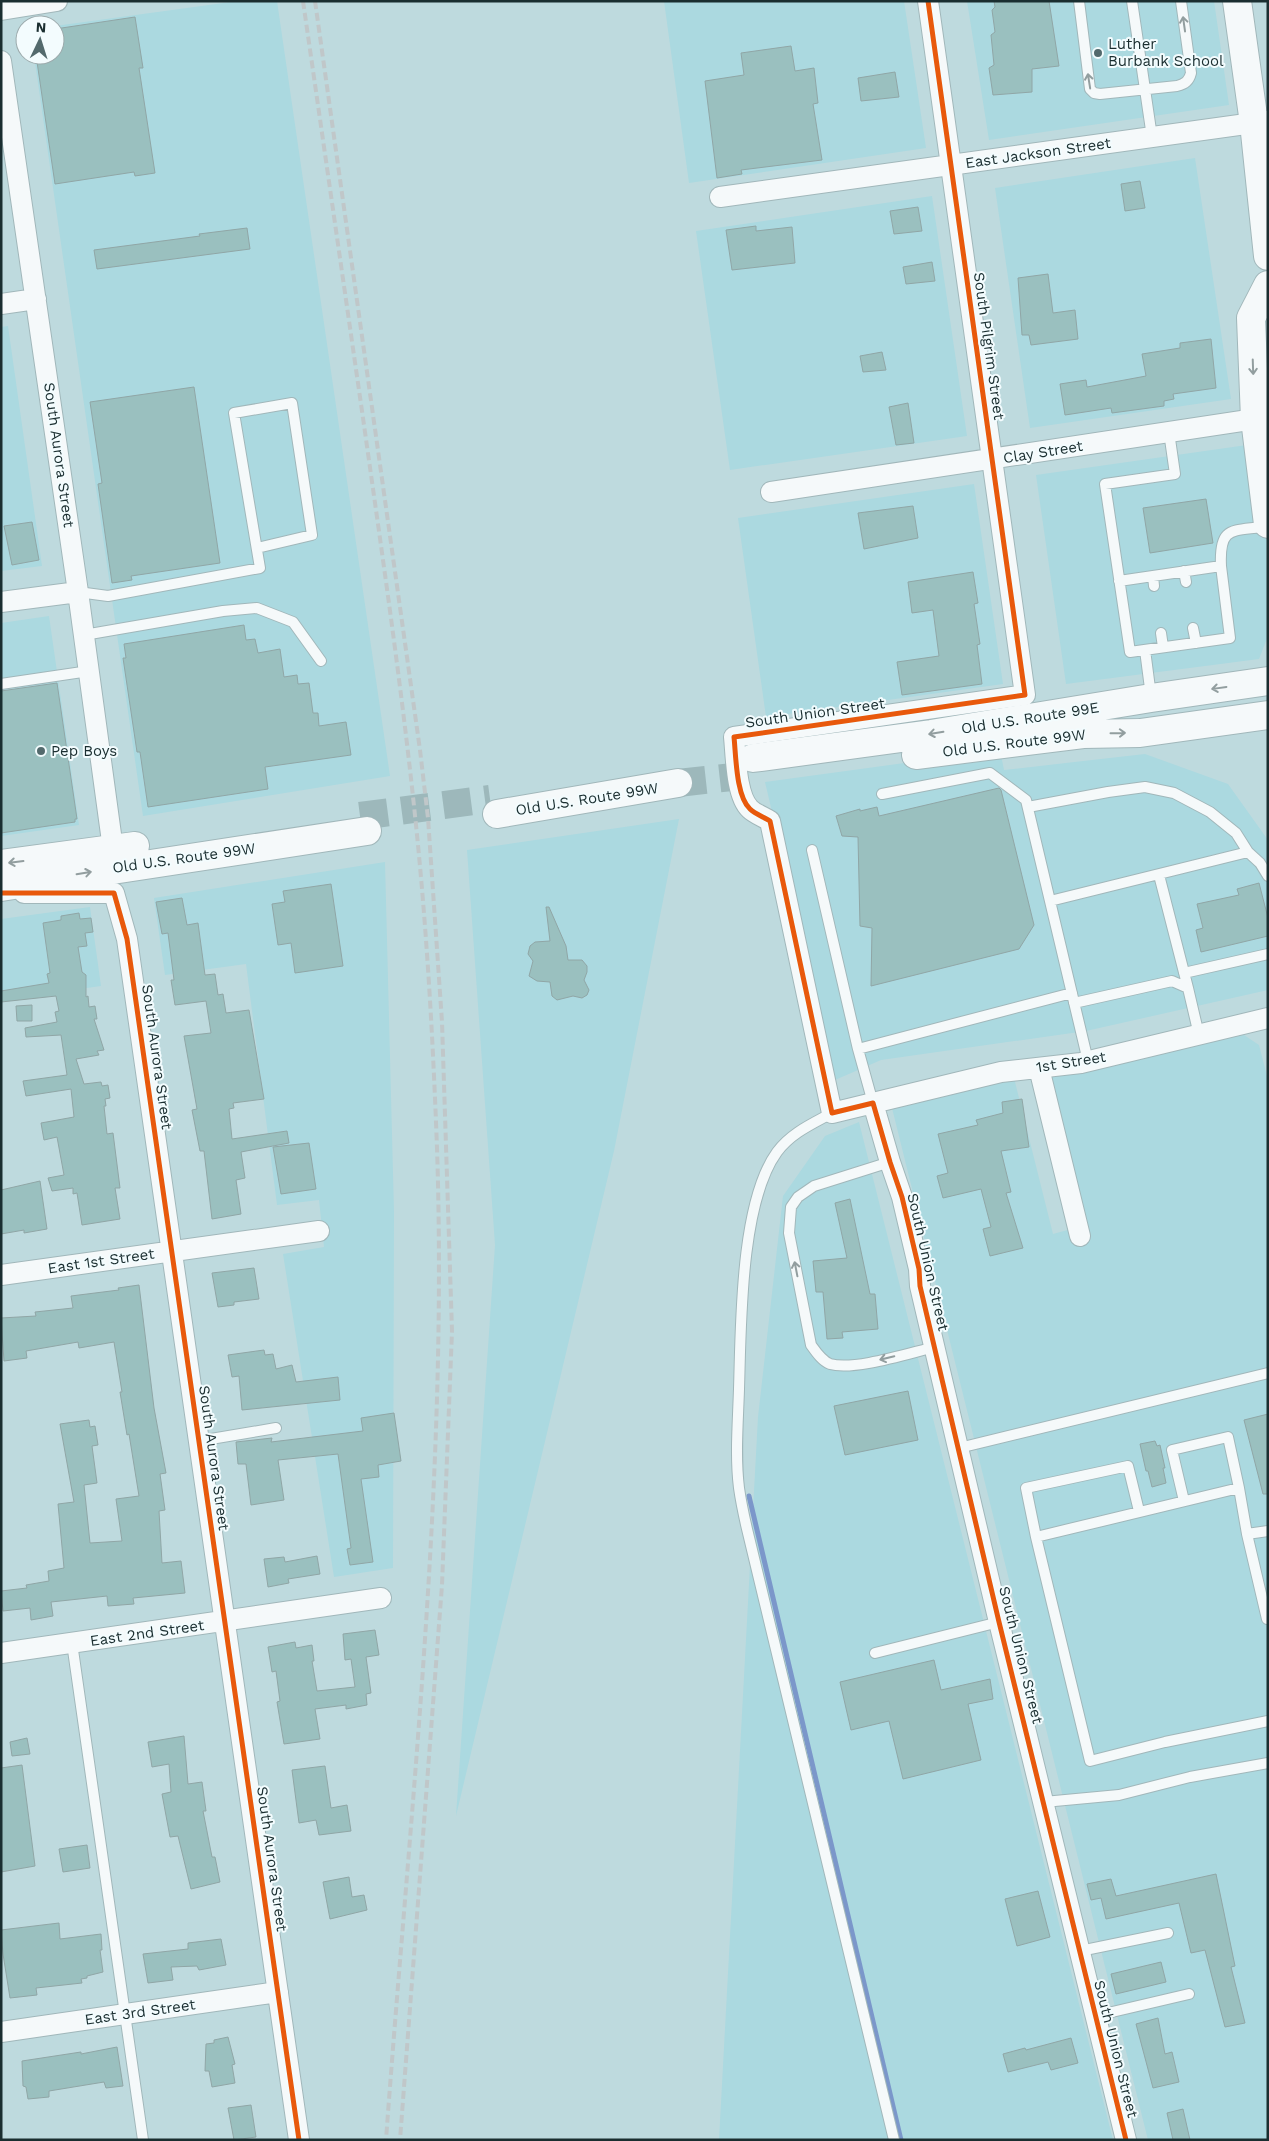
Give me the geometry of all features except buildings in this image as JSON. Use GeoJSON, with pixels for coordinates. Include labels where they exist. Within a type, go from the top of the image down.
{"type":"FeatureCollection","features":[{"type":"Feature","properties":{"kind":"main road"},"geometry":{"type":"LineString","coordinates":[[1237,1],[1261,122],[1268,256]]}},
{"type":"Feature","properties":{"kind":"main road"},"geometry":{"type":"LineString","coordinates":[[1268,285],[1251,318],[1260,340],[1261,421],[1268,525]]}},
{"type":"Feature","properties":{"kind":"main road","name":"Old U.S. Route 99E"},"geometry":{"type":"LineString","coordinates":[[792,752],[931,734],[1268,681]]}},
{"type":"Feature","properties":{"kind":"main road","name":"Old U.S. Route 99W"},"geometry":{"type":"LineString","coordinates":[[792,752],[757,766],[1073,735],[1140,733],[1268,715]]}},
{"type":"Feature","properties":{"kind":"main road","name":"Old U.S. Route 99W"},"geometry":{"type":"LineString","coordinates":[[494,806],[674,776]]}},
{"type":"Feature","properties":{"kind":"main road","name":"Old U.S. Route 99W"},"geometry":{"type":"LineString","coordinates":[[1,864],[363,823],[1,887]]}},
{"type":"Feature","properties":{"kind":"street"},"geometry":{"type":"LineString","coordinates":[[1,10],[57,1]]}},
{"type":"Feature","properties":{"kind":"street","name":"South Pilgrim Street"},"geometry":{"type":"LineString","coordinates":[[928,1],[1025,695]]}},
{"type":"Feature","properties":{"kind":"street","name":"South Aurora Street"},"geometry":{"type":"LineString","coordinates":[[1,61],[78,592],[113,850]]}},
{"type":"Feature","properties":{"kind":"street","name":"East Jackson Street"},"geometry":{"type":"LineString","coordinates":[[720,197],[1261,122]]}},
{"type":"Feature","properties":{"kind":"street"},"geometry":{"type":"LineString","coordinates":[[1,304],[36,299]]}},
{"type":"Feature","properties":{"kind":"street","name":"Clay Street"},"geometry":{"type":"LineString","coordinates":[[772,492],[1169,432],[1261,421]]}},
{"type":"Feature","properties":{"kind":"street"},"geometry":{"type":"LineString","coordinates":[[1,602],[78,592]]}},
{"type":"Feature","properties":{"kind":"street","name":"South Union Street"},"geometry":{"type":"LineString","coordinates":[[832,1113],[770,821],[750,809],[745,803],[740,789],[734,737],[1025,695]]}},
{"type":"Feature","properties":{"kind":"street","name":"South Aurora Street"},"geometry":{"type":"LineString","coordinates":[[1,893],[114,893],[127,939],[299,2140]]}},
{"type":"Feature","properties":{"kind":"street","name":"1st Street"},"geometry":{"type":"LineString","coordinates":[[873,1102],[1001,1072],[1088,1061],[1268,1018]]}},
{"type":"Feature","properties":{"kind":"street"},"geometry":{"type":"LineString","coordinates":[[1039,1068],[1080,1236]]}},
{"type":"Feature","properties":{"kind":"street"},"geometry":{"type":"LineString","coordinates":[[832,1113],[873,1102]]}},
{"type":"Feature","properties":{"kind":"street","name":"South Union Street"},"geometry":{"type":"LineString","coordinates":[[873,1102],[902,1197],[919,1269],[920,1286],[999,1622],[1126,2140]]}},
{"type":"Feature","properties":{"kind":"street","name":"East 1st Street"},"geometry":{"type":"LineString","coordinates":[[1,1275],[319,1231]]}},
{"type":"Feature","properties":{"kind":"street","name":"East 2nd Street"},"geometry":{"type":"LineString","coordinates":[[1,1653],[381,1598]]}},
{"type":"Feature","properties":{"kind":"street","name":"East 3rd Street"},"geometry":{"type":"LineString","coordinates":[[1,2032],[278,1992]]}},
{"type":"Feature","properties":{"kind":"lane"},"geometry":{"type":"LineString","coordinates":[[1079,1],[1090,89],[1100,94],[1177,86],[1189,80],[1191,74],[1181,1]]}},
{"type":"Feature","properties":{"kind":"lane"},"geometry":{"type":"LineString","coordinates":[[1132,1],[1152,137]]}},
{"type":"Feature","properties":{"kind":"lane"},"geometry":{"type":"LineString","coordinates":[[78,592],[108,596],[260,568],[256,548],[234,412],[292,403],[312,535],[256,548]]}},
{"type":"Feature","properties":{"kind":"lane"},"geometry":{"type":"LineString","coordinates":[[1169,432],[1174,474],[1105,484],[1130,652],[1230,638],[1221,566],[1220,548],[1223,537],[1229,532],[1268,525]]}},
{"type":"Feature","properties":{"kind":"lane"},"geometry":{"type":"LineString","coordinates":[[1119,581],[1153,581],[1184,571],[1221,566]]}},
{"type":"Feature","properties":{"kind":"lane"},"geometry":{"type":"LineString","coordinates":[[1184,571],[1186,582]]}},
{"type":"Feature","properties":{"kind":"lane"},"geometry":{"type":"LineString","coordinates":[[84,636],[223,611],[257,608],[293,622],[320,660]]}},
{"type":"Feature","properties":{"kind":"lane"},"geometry":{"type":"LineString","coordinates":[[1193,628],[1196,643]]}},
{"type":"Feature","properties":{"kind":"lane"},"geometry":{"type":"LineString","coordinates":[[1161,633],[1163,648]]}},
{"type":"Feature","properties":{"kind":"lane"},"geometry":{"type":"LineString","coordinates":[[1144,650],[1151,698]]}},
{"type":"Feature","properties":{"kind":"lane"},"geometry":{"type":"LineString","coordinates":[[1,684],[89,671]]}},
{"type":"Feature","properties":{"kind":"lane"},"geometry":{"type":"LineString","coordinates":[[882,794],[990,773],[1026,800],[1088,1061]]}},
{"type":"Feature","properties":{"kind":"lane"},"geometry":{"type":"LineString","coordinates":[[1028,807],[1145,787],[1174,793],[1210,812],[1236,833],[1248,852],[1260,863],[1268,876]]}},
{"type":"Feature","properties":{"kind":"lane"},"geometry":{"type":"LineString","coordinates":[[812,850],[858,1049],[873,1102]]}},
{"type":"Feature","properties":{"kind":"lane"},"geometry":{"type":"LineString","coordinates":[[1050,901],[1248,852]]}},
{"type":"Feature","properties":{"kind":"lane"},"geometry":{"type":"LineString","coordinates":[[1159,875],[1199,1035]]}},
{"type":"Feature","properties":{"kind":"lane"},"geometry":{"type":"LineString","coordinates":[[1184,973],[1268,954]]}},
{"type":"Feature","properties":{"kind":"lane"},"geometry":{"type":"LineString","coordinates":[[858,1049],[1073,998],[1172,981],[1188,988]]}},
{"type":"Feature","properties":{"kind":"lane"},"geometry":{"type":"LineString","coordinates":[[832,1113],[788,1138],[767,1170],[758,1192],[747,1257],[741,1336],[739,1488],[747,1529],[894,2140]]}},
{"type":"Feature","properties":{"kind":"lane"},"geometry":{"type":"LineString","coordinates":[[890,1162],[814,1186],[798,1197],[791,1207],[788,1233],[811,1345],[817,1354],[830,1364],[855,1366],[935,1347]]}},
{"type":"Feature","properties":{"kind":"lane"},"geometry":{"type":"LineString","coordinates":[[959,1448],[1268,1374]]}},
{"type":"Feature","properties":{"kind":"lane"},"geometry":{"type":"LineString","coordinates":[[199,1441],[276,1428]]}},
{"type":"Feature","properties":{"kind":"lane"},"geometry":{"type":"LineString","coordinates":[[1184,1500],[1172,1450],[1228,1437],[1247,1534],[1267,1621]]}},
{"type":"Feature","properties":{"kind":"lane"},"geometry":{"type":"LineString","coordinates":[[1139,1511],[1128,1466],[1026,1488],[1090,1761],[1166,1742],[1268,1722]]}},
{"type":"Feature","properties":{"kind":"lane"},"geometry":{"type":"LineString","coordinates":[[1036,1537],[1239,1488]]}},
{"type":"Feature","properties":{"kind":"lane"},"geometry":{"type":"LineString","coordinates":[[1247,1534],[1268,1531]]}},
{"type":"Feature","properties":{"kind":"lane"},"geometry":{"type":"LineString","coordinates":[[875,1653],[999,1622]]}},
{"type":"Feature","properties":{"kind":"lane"},"geometry":{"type":"LineString","coordinates":[[72,1643],[143,2140]]}},
{"type":"Feature","properties":{"kind":"lane"},"geometry":{"type":"LineString","coordinates":[[1044,1802],[1118,1795],[1190,1777],[1268,1763]]}},
{"type":"Feature","properties":{"kind":"lane"},"geometry":{"type":"LineString","coordinates":[[1080,1951],[1168,1933]]}},
{"type":"Feature","properties":{"kind":"lane"},"geometry":{"type":"LineString","coordinates":[[1095,2016],[1189,1994]]}},
{"type":"Feature","properties":{"kind":"shaded area"},"geometry":{"type":"Polygon","coordinates":[[[238,1],[277,1],[390,776],[143,816],[35,65],[65,65],[65,25],[238,1]]]}},
{"type":"Feature","properties":{"kind":"shaded area"},"geometry":{"type":"Polygon","coordinates":[[[664,1],[904,1],[926,148],[689,183],[664,1]]]}},
{"type":"Feature","properties":{"kind":"shaded area","name":"Luther Burbank School"},"geometry":{"type":"Polygon","coordinates":[[[967,1],[1214,1],[1229,105],[989,140],[967,1]]]}},
{"type":"Feature","properties":{"kind":"shaded area"},"geometry":{"type":"Polygon","coordinates":[[[1195,158],[1231,399],[1030,428],[995,188],[1195,158]]]}},
{"type":"Feature","properties":{"kind":"shaded area"},"geometry":{"type":"Polygon","coordinates":[[[932,196],[967,436],[730,470],[696,231],[932,196]]]}},
{"type":"Feature","properties":{"kind":"shaded area"},"geometry":{"type":"Polygon","coordinates":[[[8,326],[42,566],[1,571],[1,327],[8,326]]]}},
{"type":"Feature","properties":{"kind":"shaded area"},"geometry":{"type":"Polygon","coordinates":[[[1268,442],[1268,636],[1259,659],[1066,684],[1036,475],[1268,442]]]}},
{"type":"Feature","properties":{"kind":"shaded area"},"geometry":{"type":"Polygon","coordinates":[[[974,484],[1003,684],[766,717],[738,518],[974,484]]]}},
{"type":"Feature","properties":{"kind":"shaded area"},"geometry":{"type":"Polygon","coordinates":[[[49,616],[79,825],[1,836],[1,623],[49,616]]]}},
{"type":"Feature","properties":{"kind":"shaded area"},"geometry":{"type":"Polygon","coordinates":[[[1000,750],[1004,770],[1145,754],[1228,784],[1268,840],[1268,990],[1086,1031],[881,1060],[835,1080],[765,782],[1000,750]]]}},
{"type":"Feature","properties":{"kind":"shaded area"},"geometry":{"type":"Polygon","coordinates":[[[679,819],[614,1151],[456,1816],[495,1245],[467,850],[679,819]]]}},
{"type":"Feature","properties":{"kind":"shaded area"},"geometry":{"type":"Polygon","coordinates":[[[385,862],[394,1212],[393,1568],[334,1577],[283,1254],[324,1247],[319,1200],[277,1205],[246,964],[165,975],[154,898],[385,862]]]}},
{"type":"Feature","properties":{"kind":"shaded area"},"geometry":{"type":"Polygon","coordinates":[[[90,907],[101,986],[1,1000],[1,919],[90,907]]]}},
{"type":"Feature","properties":{"kind":"shaded area"},"geometry":{"type":"Polygon","coordinates":[[[1244,1035],[1259,1045],[1268,1080],[1268,2140],[1148,2140],[892,1108],[1014,1078],[1053,1234],[1075,1228],[1038,1076],[1244,1035]]]}},
{"type":"Feature","properties":{"kind":"shaded area"},"geometry":{"type":"Polygon","coordinates":[[[859,1122],[1113,2140],[719,2140],[758,1417],[783,1196],[825,1136],[859,1122]]]}},
{"type":"Feature","properties":{"kind":"waterway"},"geometry":{"type":"LineString","coordinates":[[749,1496],[901,2140]]}},
{"type":"Feature","properties":{"kind":"tunnel"},"geometry":{"type":"LineString","coordinates":[[678,783],[760,774]]}},
{"type":"Feature","properties":{"kind":"tunnel"},"geometry":{"type":"LineString","coordinates":[[360,816],[490,799]]}},
{"type":"Feature","properties":{"kind":"railway"},"geometry":{"type":"LineString","coordinates":[[303,1],[384,570],[410,774],[420,865],[426,946],[437,1148],[439,1272],[432,1520],[416,1768],[386,2140]]}},
{"type":"Feature","properties":{"kind":"railway"},"geometry":{"type":"LineString","coordinates":[[315,1],[420,750],[428,818],[442,1022],[452,1331],[442,1585],[400,2140]]}},
{"type":"Feature","properties":{"kind":"cycle path"},"geometry":{"type":"LineString","coordinates":[[928,1],[1025,695],[734,737],[736,765],[739,786],[745,803],[752,811],[770,821],[832,1113],[873,1103],[902,1197],[919,1269],[920,1286],[999,1622],[1126,2140]]}},
{"type":"Feature","properties":{"kind":"cycle path"},"geometry":{"type":"LineString","coordinates":[[1,893],[114,893],[127,939],[299,2140]]}},
{"type":"Feature","properties":{"kind":"place","name":"Luther Burbank School"},"geometry":{"type":"Point","coordinates":[1098,53]}},
{"type":"Feature","properties":{"kind":"place","name":"Pep Boys"},"geometry":{"type":"Point","coordinates":[41,751]}}]}
